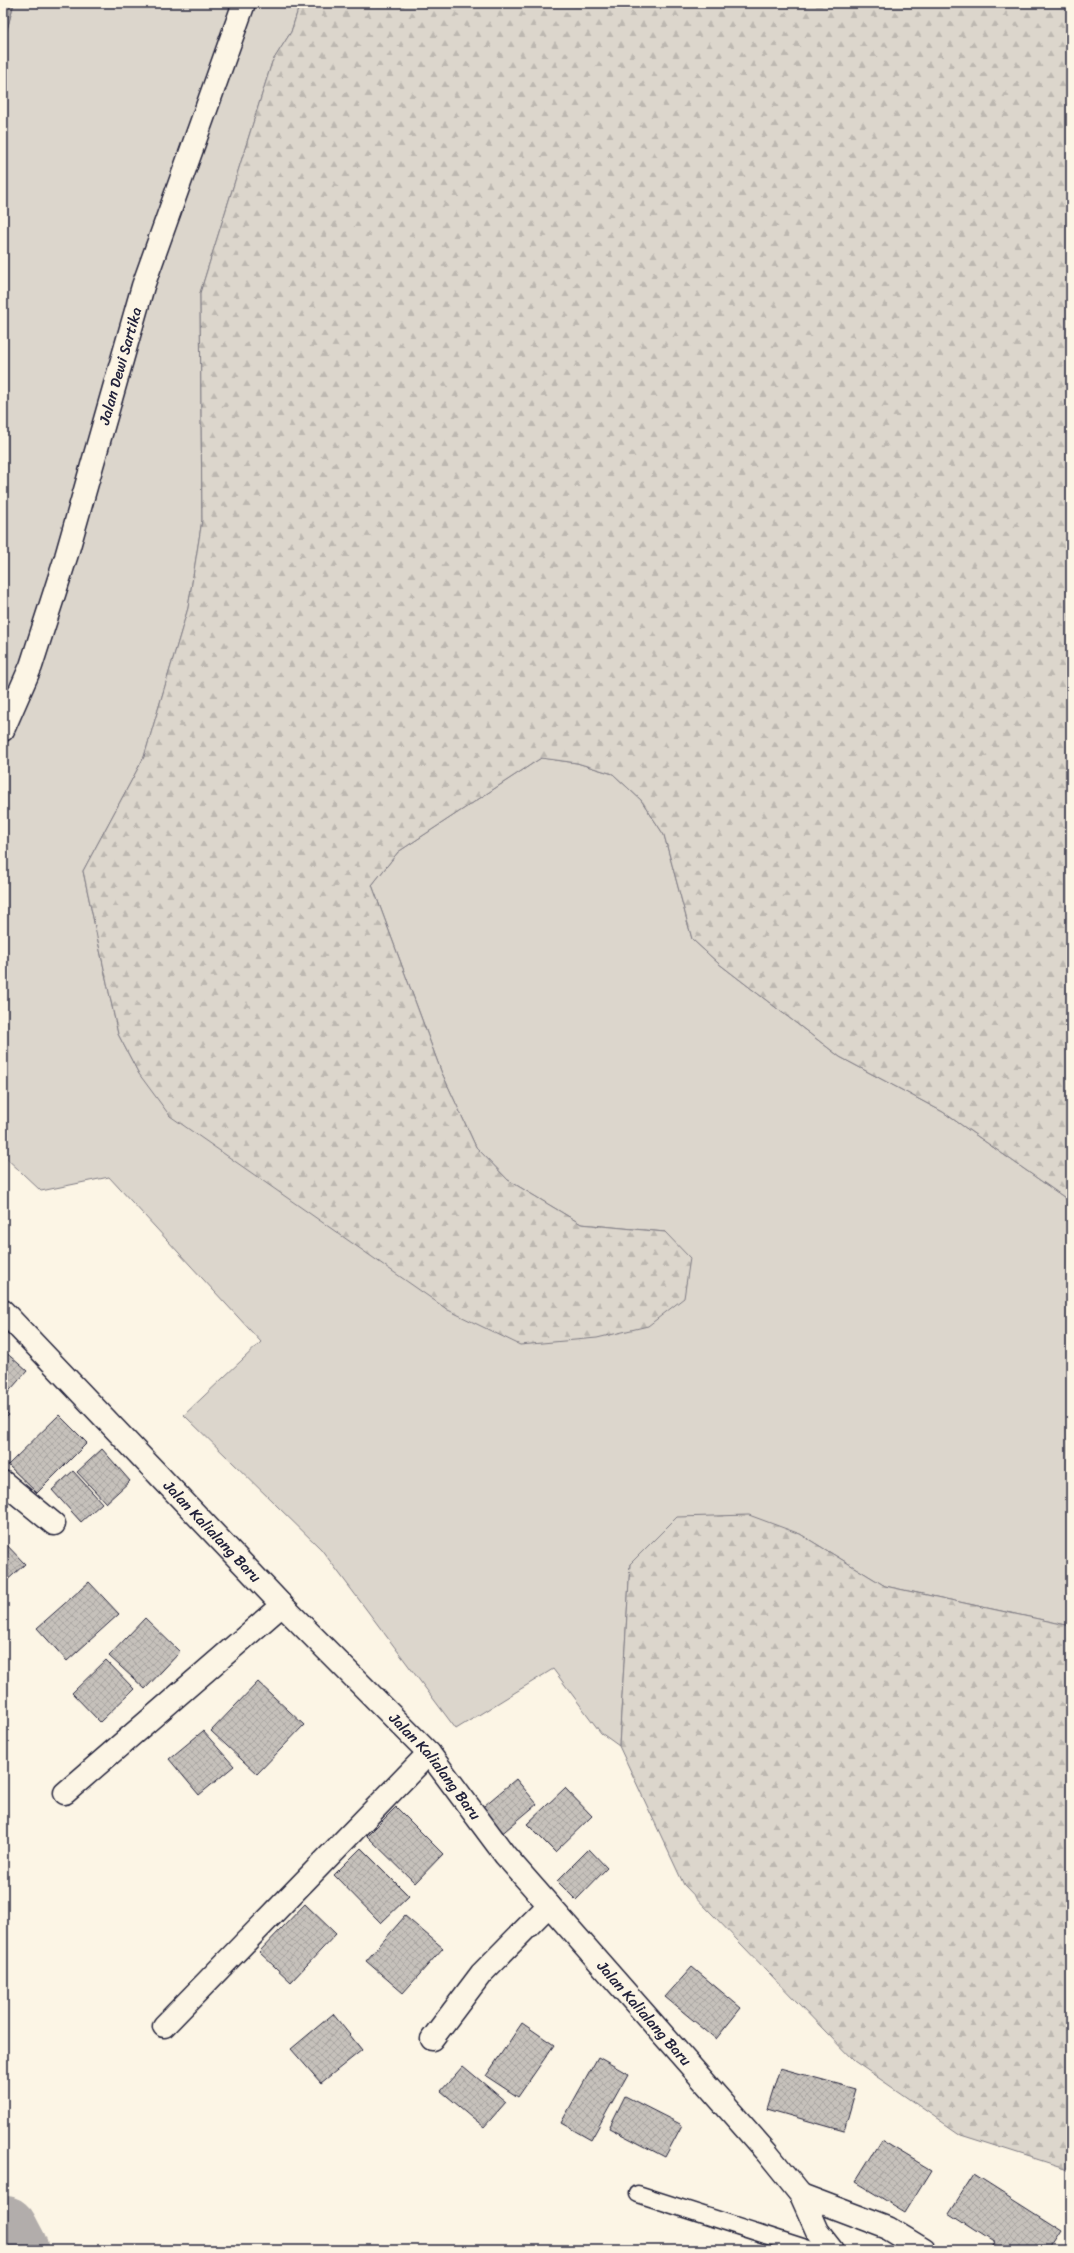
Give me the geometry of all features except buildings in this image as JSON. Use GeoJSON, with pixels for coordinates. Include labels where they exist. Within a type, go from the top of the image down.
{"type":"FeatureCollection","features":[{"type":"Feature","properties":{"kind":"street","name":"Jalan Dewi Sartika"},"geometry":{"type":"LineString","coordinates":[[3,730],[31,666],[66,557],[143,286],[244,3]]}},
{"type":"Feature","properties":{"kind":"street","name":"Jalan Kalialang Baru"},"geometry":{"type":"LineString","coordinates":[[3,1311],[282,1605],[429,1753],[505,1855],[767,2153],[801,2195],[817,2231],[832,2250]]}},
{"type":"Feature","properties":{"kind":"street"},"geometry":{"type":"LineString","coordinates":[[3,1482],[54,1524]]}},
{"type":"Feature","properties":{"kind":"street"},"geometry":{"type":"LineString","coordinates":[[65,1792],[282,1605]]}},
{"type":"Feature","properties":{"kind":"street"},"geometry":{"type":"LineString","coordinates":[[164,2026],[429,1753]]}},
{"type":"Feature","properties":{"kind":"street"},"geometry":{"type":"LineString","coordinates":[[432,2039],[481,1974],[549,1905]]}},
{"type":"Feature","properties":{"kind":"street"},"geometry":{"type":"LineString","coordinates":[[801,2195],[888,2228],[924,2250]]}},
{"type":"Feature","properties":{"kind":"lane"},"geometry":{"type":"LineString","coordinates":[[638,2194],[812,2250]]}},
{"type":"Feature","properties":{"kind":"green space"},"geometry":{"type":"Polygon","coordinates":[[[14,3],[300,3],[291,32],[272,62],[200,293],[202,520],[188,608],[144,757],[83,871],[118,1034],[139,1074],[448,1310],[665,1232],[581,1224],[508,1180],[476,1147],[441,1071],[372,885],[398,852],[541,758],[577,763],[613,774],[641,800],[664,835],[692,939],[718,963],[840,1057],[943,1112],[1071,1202],[1071,1626],[885,1586],[800,1534],[630,1564],[619,1746],[601,1733],[553,1669],[456,1729],[321,1549],[184,1415],[261,1342],[109,1177],[41,1191],[3,1155],[3,45],[14,3]]]}},
{"type":"Feature","properties":{"kind":"green space"},"geometry":{"type":"Polygon","coordinates":[[[300,3],[1071,3],[1071,1202],[943,1112],[840,1057],[718,963],[692,939],[664,835],[641,800],[613,774],[577,763],[541,758],[398,852],[372,885],[441,1071],[476,1147],[508,1180],[581,1224],[665,1232],[690,1258],[684,1298],[648,1326],[597,1338],[520,1345],[448,1310],[170,1116],[139,1074],[118,1034],[83,871],[144,757],[188,608],[202,520],[200,293],[272,62],[291,32],[300,3]]]}},
{"type":"Feature","properties":{"kind":"green space"},"geometry":{"type":"Polygon","coordinates":[[[749,1515],[800,1534],[885,1586],[1071,1626],[1071,2170],[961,2135],[854,2061],[684,1885],[619,1746],[630,1564],[677,1517],[749,1515]]]}},
{"type":"Feature","properties":{"kind":"water"},"geometry":{"type":"Polygon","coordinates":[[[3,3],[14,3],[3,45],[3,3]]]}},
{"type":"Feature","properties":{"kind":"waterway"},"geometry":{"type":"LineString","coordinates":[[3,2231],[13,2250]]}}]}
